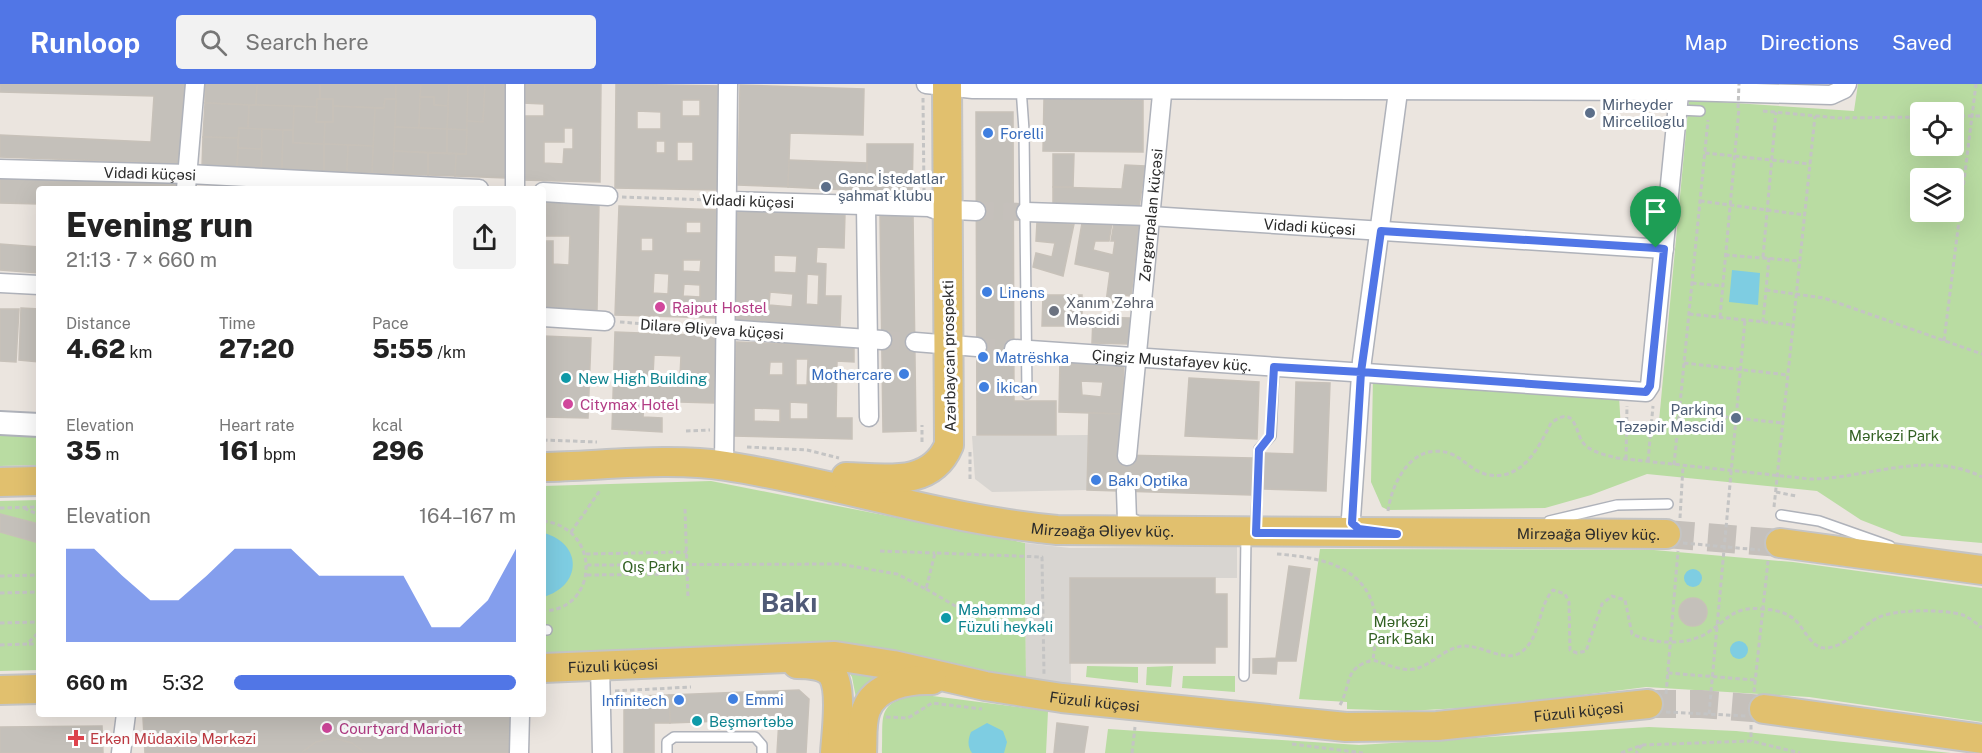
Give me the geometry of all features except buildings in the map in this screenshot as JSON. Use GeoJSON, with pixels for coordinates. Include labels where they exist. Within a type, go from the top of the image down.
{"type":"FeatureCollection","features":[{"type":"Feature","properties":{"kind":"main road","name":"Azərbaycan prospekti"},"geometry":{"type":"LineString","coordinates":[[781,476],[904,477],[925,473],[934,468],[944,457],[951,429],[936,88]]}},
{"type":"Feature","properties":{"kind":"main road","name":"Mirzəağa Əliyev küç."},"geometry":{"type":"LineString","coordinates":[[601,466],[724,456],[781,476],[1029,527],[1162,533],[1251,533],[1393,526],[1506,532],[1666,534]]}},
{"type":"Feature","properties":{"kind":"main road"},"geometry":{"type":"LineString","coordinates":[[546,467],[601,466]]}},
{"type":"Feature","properties":{"kind":"main road"},"geometry":{"type":"LineString","coordinates":[[0,482],[36,481]]}},
{"type":"Feature","properties":{"kind":"main road"},"geometry":{"type":"LineString","coordinates":[[1780,543],[1982,570]]}},
{"type":"Feature","properties":{"kind":"main road","name":"Füzuli küçəsi"},"geometry":{"type":"LineString","coordinates":[[546,669],[601,679],[705,661],[835,656],[893,664],[985,686],[1139,708],[1346,727],[1437,726],[1648,704]]}},
{"type":"Feature","properties":{"kind":"main road"},"geometry":{"type":"LineString","coordinates":[[705,661],[804,664],[830,672],[837,695],[835,753]]}},
{"type":"Feature","properties":{"kind":"main road"},"geometry":{"type":"LineString","coordinates":[[862,753],[865,712],[870,701],[886,689],[909,680],[921,679],[985,686]]}},
{"type":"Feature","properties":{"kind":"main road"},"geometry":{"type":"LineString","coordinates":[[0,690],[36,689]]}},
{"type":"Feature","properties":{"kind":"main road"},"geometry":{"type":"LineString","coordinates":[[1758,704],[1982,739]]}},
{"type":"Feature","properties":{"kind":"street"},"geometry":{"type":"LineString","coordinates":[[187,181],[195,84]]}},
{"type":"Feature","properties":{"kind":"street"},"geometry":{"type":"LineString","coordinates":[[515,84],[515,186]]}},
{"type":"Feature","properties":{"kind":"street"},"geometry":{"type":"LineString","coordinates":[[724,456],[728,84]]}},
{"type":"Feature","properties":{"kind":"street"},"geometry":{"type":"LineString","coordinates":[[936,88],[1021,86],[1399,87],[1679,95],[1831,95],[1844,89],[1847,84]]}},
{"type":"Feature","properties":{"kind":"street","name":"Zərgərpalan küçəsi"},"geometry":{"type":"LineString","coordinates":[[1127,456],[1163,87]]}},
{"type":"Feature","properties":{"kind":"street"},"geometry":{"type":"LineString","coordinates":[[1393,526],[1359,529],[1352,523],[1361,372],[1399,87]]}},
{"type":"Feature","properties":{"kind":"street"},"geometry":{"type":"LineString","coordinates":[[1652,393],[1679,95]]}},
{"type":"Feature","properties":{"kind":"street","name":"Vidadi küçəsi"},"geometry":{"type":"LineString","coordinates":[[0,169],[187,181],[370,186]]}},
{"type":"Feature","properties":{"kind":"street"},"geometry":{"type":"LineString","coordinates":[[546,192],[608,196]]}},
{"type":"Feature","properties":{"kind":"street","name":"Vidadi küçəsi"},"geometry":{"type":"LineString","coordinates":[[726,201],[940,208]]}},
{"type":"Feature","properties":{"kind":"street"},"geometry":{"type":"LineString","coordinates":[[866,206],[875,340],[869,417]]}},
{"type":"Feature","properties":{"kind":"street"},"geometry":{"type":"LineString","coordinates":[[940,208],[976,211]]}},
{"type":"Feature","properties":{"kind":"street","name":"Vidadi küçəsi"},"geometry":{"type":"LineString","coordinates":[[1026,212],[1150,216],[1664,249]]}},
{"type":"Feature","properties":{"kind":"street"},"geometry":{"type":"LineString","coordinates":[[0,283],[36,285]]}},
{"type":"Feature","properties":{"kind":"street"},"geometry":{"type":"LineString","coordinates":[[546,317],[605,321]]}},
{"type":"Feature","properties":{"kind":"street","name":"Dilarə Əliyeva küçəsi"},"geometry":{"type":"LineString","coordinates":[[726,329],[875,340]]}},
{"type":"Feature","properties":{"kind":"street"},"geometry":{"type":"LineString","coordinates":[[915,342],[977,346]]}},
{"type":"Feature","properties":{"kind":"street","name":"Çingiz Mustafayev küç."},"geometry":{"type":"LineString","coordinates":[[1020,349],[1652,393]]}},
{"type":"Feature","properties":{"kind":"street"},"geometry":{"type":"LineString","coordinates":[[0,423],[36,425]]}},
{"type":"Feature","properties":{"kind":"street","name":"Mirzəağa Əliyev küç."},"geometry":{"type":"LineString","coordinates":[[546,458],[601,466]]}},
{"type":"Feature","properties":{"kind":"street"},"geometry":{"type":"LineString","coordinates":[[1126,491],[1128,522],[1141,529],[1162,533]]}},
{"type":"Feature","properties":{"kind":"street"},"geometry":{"type":"LineString","coordinates":[[601,679],[602,753]]}},
{"type":"Feature","properties":{"kind":"street"},"geometry":{"type":"LineString","coordinates":[[121,753],[126,717]]}},
{"type":"Feature","properties":{"kind":"street"},"geometry":{"type":"LineString","coordinates":[[519,753],[520,717]]}},
{"type":"Feature","properties":{"kind":"lane"},"geometry":{"type":"LineString","coordinates":[[1021,86],[1026,212],[1020,349],[1027,394]]}},
{"type":"Feature","properties":{"kind":"lane"},"geometry":{"type":"LineString","coordinates":[[1679,95],[1704,111]]}},
{"type":"Feature","properties":{"kind":"lane"},"geometry":{"type":"LineString","coordinates":[[1244,676],[1251,533],[1259,450],[1270,436],[1274,367]]}},
{"type":"Feature","properties":{"kind":"lane"},"geometry":{"type":"LineString","coordinates":[[1506,532],[1617,505],[1668,504]]}},
{"type":"Feature","properties":{"kind":"lane"},"geometry":{"type":"LineString","coordinates":[[1781,515],[1819,521],[1940,564]]}},
{"type":"Feature","properties":{"kind":"lane"},"geometry":{"type":"LineString","coordinates":[[667,753],[667,742],[674,737],[755,737],[762,745],[762,753]]}},
{"type":"Feature","properties":{"kind":"path"},"geometry":{"type":"LineString","coordinates":[[1720,317],[1739,84]]}},
{"type":"Feature","properties":{"kind":"path"},"geometry":{"type":"LineString","coordinates":[[1944,341],[1976,84]]}},
{"type":"Feature","properties":{"kind":"path"},"geometry":{"type":"LineString","coordinates":[[936,88],[940,208]]}},
{"type":"Feature","properties":{"kind":"path"},"geometry":{"type":"LineString","coordinates":[[1738,108],[1747,109]]}},
{"type":"Feature","properties":{"kind":"path"},"geometry":{"type":"LineString","coordinates":[[1757,110],[1815,116],[1910,117]]}},
{"type":"Feature","properties":{"kind":"path"},"geometry":{"type":"LineString","coordinates":[[1674,465],[1705,153],[1704,111]]}},
{"type":"Feature","properties":{"kind":"path"},"geometry":{"type":"LineString","coordinates":[[1763,257],[1776,112]]}},
{"type":"Feature","properties":{"kind":"path"},"geometry":{"type":"LineString","coordinates":[[1777,477],[1815,116]]}},
{"type":"Feature","properties":{"kind":"path"},"geometry":{"type":"LineString","coordinates":[[1964,116],[1982,116]]}},
{"type":"Feature","properties":{"kind":"path"},"geometry":{"type":"LineString","coordinates":[[1705,153],[1810,164]]}},
{"type":"Feature","properties":{"kind":"path","name":"Vidadi küçəsi"},"geometry":{"type":"LineString","coordinates":[[608,196],[726,201]]}},
{"type":"Feature","properties":{"kind":"path"},"geometry":{"type":"LineString","coordinates":[[1700,201],[1805,215]]}},
{"type":"Feature","properties":{"kind":"path"},"geometry":{"type":"LineString","coordinates":[[1725,255],[1800,261]]}},
{"type":"Feature","properties":{"kind":"path"},"geometry":{"type":"LineString","coordinates":[[1763,322],[1769,258]]}},
{"type":"Feature","properties":{"kind":"path"},"geometry":{"type":"LineString","coordinates":[[1692,283],[1723,286]]}},
{"type":"Feature","properties":{"kind":"path"},"geometry":{"type":"LineString","coordinates":[[1766,290],[1824,298],[1982,354]]}},
{"type":"Feature","properties":{"kind":"path"},"geometry":{"type":"LineString","coordinates":[[1689,314],[1793,326]]}},
{"type":"Feature","properties":{"kind":"path"},"geometry":{"type":"LineString","coordinates":[[1709,714],[1745,320]]}},
{"type":"Feature","properties":{"kind":"path","name":"Dilarə Əliyeva küçəsi"},"geometry":{"type":"LineString","coordinates":[[605,321],[726,329]]}},
{"type":"Feature","properties":{"kind":"path"},"geometry":{"type":"LineString","coordinates":[[1684,363],[1788,375]]}},
{"type":"Feature","properties":{"kind":"path"},"geometry":{"type":"LineString","coordinates":[[1648,461],[1652,393]]}},
{"type":"Feature","properties":{"kind":"path"},"geometry":{"type":"LineString","coordinates":[[1626,459],[1627,399]]}},
{"type":"Feature","properties":{"kind":"path"},"geometry":{"type":"LineString","coordinates":[[1679,412],[1783,423]]}},
{"type":"Feature","properties":{"kind":"path"},"geometry":{"type":"LineString","coordinates":[[1393,526],[1388,510],[1399,474],[1417,456],[1435,451],[1447,453],[1462,458],[1484,474],[1499,475],[1524,465],[1534,456],[1551,423],[1557,418],[1571,418],[1576,423],[1583,444],[1592,450],[1626,459],[1777,477],[1836,479],[1898,466],[1928,464],[1954,467],[1982,477]]}},
{"type":"Feature","properties":{"kind":"path"},"geometry":{"type":"LineString","coordinates":[[922,425],[922,442]]}},
{"type":"Feature","properties":{"kind":"path"},"geometry":{"type":"LineString","coordinates":[[922,452],[928,425]]}},
{"type":"Feature","properties":{"kind":"path"},"geometry":{"type":"LineString","coordinates":[[686,430],[711,430]]}},
{"type":"Feature","properties":{"kind":"path"},"geometry":{"type":"LineString","coordinates":[[546,441],[601,466],[597,498],[571,532]]}},
{"type":"Feature","properties":{"kind":"path"},"geometry":{"type":"LineString","coordinates":[[724,456],[783,447],[848,459]]}},
{"type":"Feature","properties":{"kind":"path"},"geometry":{"type":"LineString","coordinates":[[970,452],[970,480]]}},
{"type":"Feature","properties":{"kind":"path"},"geometry":{"type":"LineString","coordinates":[[1776,492],[1796,496]]}},
{"type":"Feature","properties":{"kind":"path"},"geometry":{"type":"LineString","coordinates":[[21,507],[36,514]]}},
{"type":"Feature","properties":{"kind":"path"},"geometry":{"type":"LineString","coordinates":[[0,508],[36,507]]}},
{"type":"Feature","properties":{"kind":"path"},"geometry":{"type":"LineString","coordinates":[[685,510],[688,598]]}},
{"type":"Feature","properties":{"kind":"path"},"geometry":{"type":"LineString","coordinates":[[546,521],[555,522],[579,540],[587,564],[580,591],[567,603],[546,611]]}},
{"type":"Feature","properties":{"kind":"path"},"geometry":{"type":"LineString","coordinates":[[1751,741],[1751,716],[1665,712],[1678,543],[1770,551],[1755,680],[1758,704]]}},
{"type":"Feature","properties":{"kind":"path"},"geometry":{"type":"LineString","coordinates":[[880,551],[1042,557],[1044,677]]}},
{"type":"Feature","properties":{"kind":"path"},"geometry":{"type":"LineString","coordinates":[[585,554],[687,552]]}},
{"type":"Feature","properties":{"kind":"path"},"geometry":{"type":"LineString","coordinates":[[926,589],[934,553]]}},
{"type":"Feature","properties":{"kind":"path"},"geometry":{"type":"LineString","coordinates":[[1276,554],[1325,560],[1349,572],[1367,591],[1374,609],[1373,660]]}},
{"type":"Feature","properties":{"kind":"path"},"geometry":{"type":"LineString","coordinates":[[587,564],[839,564],[897,574],[957,608],[1043,610]]}},
{"type":"Feature","properties":{"kind":"path"},"geometry":{"type":"LineString","coordinates":[[586,575],[687,574]]}},
{"type":"Feature","properties":{"kind":"path"},"geometry":{"type":"LineString","coordinates":[[0,576],[36,575]]}},
{"type":"Feature","properties":{"kind":"path"},"geometry":{"type":"LineString","coordinates":[[1335,706],[1342,702],[1349,677],[1360,663],[1373,660],[1418,669],[1441,654],[1463,646],[1506,655],[1518,654],[1530,642],[1547,597],[1553,590],[1565,594],[1569,602],[1570,650],[1577,653],[1586,651],[1602,604],[1612,596],[1625,600],[1632,634],[1652,640],[1692,640],[1718,625],[1727,615],[1741,610],[1764,609],[1777,610],[1792,618],[1814,644],[1823,649],[1838,646],[1879,617],[1906,612],[1963,615],[1982,628]]}},
{"type":"Feature","properties":{"kind":"path"},"geometry":{"type":"LineString","coordinates":[[0,593],[36,592]]}},
{"type":"Feature","properties":{"kind":"path"},"geometry":{"type":"LineString","coordinates":[[0,623],[36,622]]}},
{"type":"Feature","properties":{"kind":"path"},"geometry":{"type":"LineString","coordinates":[[27,644],[36,635]]}},
{"type":"Feature","properties":{"kind":"path"},"geometry":{"type":"LineString","coordinates":[[0,645],[36,644]]}},
{"type":"Feature","properties":{"kind":"path"},"geometry":{"type":"LineString","coordinates":[[1668,673],[1755,680]]}},
{"type":"Feature","properties":{"kind":"path"},"geometry":{"type":"LineString","coordinates":[[601,679],[691,687]]}},
{"type":"Feature","properties":{"kind":"path"},"geometry":{"type":"LineString","coordinates":[[886,717],[908,718]]}},
{"type":"Feature","properties":{"kind":"path"},"geometry":{"type":"LineString","coordinates":[[1132,753],[1135,727]]}},
{"type":"Feature","properties":{"kind":"path"},"geometry":{"type":"LineString","coordinates":[[1621,753],[1642,745],[1751,741],[1800,753]]}},
{"type":"Feature","properties":{"kind":"path"},"geometry":{"type":"LineString","coordinates":[[1636,753],[1642,745]]}},
{"type":"Feature","properties":{"kind":"green space","name":"Mərkəzi Park"},"geometry":{"type":"Polygon","coordinates":[[[1858,84],[1982,84],[1982,543],[1902,536],[1861,520],[1817,491],[1647,474],[1591,495],[1545,508],[1388,510],[1382,507],[1371,482],[1373,377],[1619,396],[1621,430],[1658,432],[1689,100],[1854,111],[1858,84]]]}},
{"type":"Feature","properties":{"kind":"green space"},"geometry":{"type":"Polygon","coordinates":[[[0,434],[36,436],[36,465],[0,466],[0,434]]]}},
{"type":"Feature","properties":{"kind":"green space","name":"Qış Parkı"},"geometry":{"type":"Polygon","coordinates":[[[711,481],[1025,543],[1026,680],[546,654],[546,486],[711,481]]]}},
{"type":"Feature","properties":{"kind":"green space"},"geometry":{"type":"Polygon","coordinates":[[[36,500],[36,670],[0,671],[0,501],[36,500]]]}},
{"type":"Feature","properties":{"kind":"green space","name":"Mərkəzi Park Bakı"},"geometry":{"type":"Polygon","coordinates":[[[1320,549],[1654,550],[1793,562],[1982,588],[1982,722],[1809,697],[1646,687],[1497,706],[1407,711],[1347,709],[1347,702],[1299,699],[1320,549]]]}},
{"type":"Feature","properties":{"kind":"green space"},"geometry":{"type":"Polygon","coordinates":[[[1087,666],[1138,667],[1138,683],[1086,677],[1087,666]]]}},
{"type":"Feature","properties":{"kind":"green space"},"geometry":{"type":"Polygon","coordinates":[[[1173,666],[1171,687],[1146,685],[1147,667],[1173,666]]]}},
{"type":"Feature","properties":{"kind":"green space"},"geometry":{"type":"Polygon","coordinates":[[[847,669],[899,672],[857,703],[852,677],[847,669]]]}},
{"type":"Feature","properties":{"kind":"green space"},"geometry":{"type":"Polygon","coordinates":[[[1183,676],[1235,676],[1235,692],[1182,688],[1183,676]]]}},
{"type":"Feature","properties":{"kind":"green space"},"geometry":{"type":"Polygon","coordinates":[[[917,694],[1048,711],[1046,753],[882,753],[884,713],[894,702],[917,694]]]}},
{"type":"Feature","properties":{"kind":"green space"},"geometry":{"type":"Polygon","coordinates":[[[1649,727],[1736,731],[1951,753],[1105,753],[1108,729],[1359,745],[1649,727]]]}},
{"type":"Feature","properties":{"kind":"shaded area"},"geometry":{"type":"Polygon","coordinates":[[[1089,435],[1087,490],[992,492],[975,479],[972,436],[1089,435]]]}},
{"type":"Feature","properties":{"kind":"shaded area"},"geometry":{"type":"Polygon","coordinates":[[[1025,543],[1070,548],[1237,546],[1237,578],[1070,578],[1071,686],[1026,680],[1025,543]]]}},
{"type":"Feature","properties":{"kind":"water"},"geometry":{"type":"Polygon","coordinates":[[[1732,270],[1760,273],[1758,305],[1729,302],[1732,270]]]}},
{"type":"Feature","properties":{"kind":"water"},"geometry":{"type":"Polygon","coordinates":[[[546,534],[557,538],[566,546],[573,565],[571,575],[556,592],[546,596],[546,534]]]}},
{"type":"Feature","properties":{"kind":"water"},"geometry":{"type":"Polygon","coordinates":[[[1693,569],[1699,572],[1702,578],[1699,584],[1693,587],[1687,584],[1684,578],[1687,572],[1693,569]]]}},
{"type":"Feature","properties":{"kind":"water"},"geometry":{"type":"Polygon","coordinates":[[[1739,641],[1745,644],[1748,650],[1745,656],[1739,659],[1733,656],[1730,650],[1733,644],[1739,641]]]}},
{"type":"Feature","properties":{"kind":"water"},"geometry":{"type":"Polygon","coordinates":[[[987,723],[1003,731],[1007,742],[1004,753],[972,753],[970,750],[968,742],[971,732],[987,723]]]}},
{"type":"Feature","properties":{"kind":"tunnel"},"geometry":{"type":"LineString","coordinates":[[976,211],[1026,212]]}},
{"type":"Feature","properties":{"kind":"tunnel"},"geometry":{"type":"LineString","coordinates":[[882,340],[915,342]]}},
{"type":"Feature","properties":{"kind":"tunnel"},"geometry":{"type":"LineString","coordinates":[[977,347],[1014,349]]}},
{"type":"Feature","properties":{"kind":"tunnel"},"geometry":{"type":"LineString","coordinates":[[1126,491],[1127,456]]}},
{"type":"Feature","properties":{"kind":"tunnel"},"geometry":{"type":"LineString","coordinates":[[1666,534],[1780,543]]}},
{"type":"Feature","properties":{"kind":"tunnel"},"geometry":{"type":"LineString","coordinates":[[1648,704],[1701,704],[1764,709]]}},
{"type":"Feature","properties":{"kind":"place","name":"Mirheyder Mirceliloglu"},"geometry":{"type":"Point","coordinates":[1590,113]}},
{"type":"Feature","properties":{"kind":"place","name":"Forelli"},"geometry":{"type":"Point","coordinates":[988,133]}},
{"type":"Feature","properties":{"kind":"place","name":"Gənc İstedatlar şahmat klubu"},"geometry":{"type":"Point","coordinates":[826,187]}},
{"type":"Feature","properties":{"kind":"place","name":"Linens"},"geometry":{"type":"Point","coordinates":[987,292]}},
{"type":"Feature","properties":{"kind":"place","name":"Rajput Hostel"},"geometry":{"type":"Point","coordinates":[660,307]}},
{"type":"Feature","properties":{"kind":"place","name":"Xanım Zəhra Məscidi"},"geometry":{"type":"Point","coordinates":[1054,311]}},
{"type":"Feature","properties":{"kind":"place","name":"Matrëshka"},"geometry":{"type":"Point","coordinates":[983,357]}},
{"type":"Feature","properties":{"kind":"place","name":"Mothercare"},"geometry":{"type":"Point","coordinates":[904,374]}},
{"type":"Feature","properties":{"kind":"place","name":"New High Building"},"geometry":{"type":"Point","coordinates":[566,378]}},
{"type":"Feature","properties":{"kind":"place","name":"İkican"},"geometry":{"type":"Point","coordinates":[984,387]}},
{"type":"Feature","properties":{"kind":"place","name":"Citymax Hotel"},"geometry":{"type":"Point","coordinates":[568,404]}},
{"type":"Feature","properties":{"kind":"place","name":"Parkinq Təzəpir Məscidi"},"geometry":{"type":"Point","coordinates":[1736,418]}},
{"type":"Feature","properties":{"kind":"place","name":"Bakı Optika"},"geometry":{"type":"Point","coordinates":[1096,480]}},
{"type":"Feature","properties":{"kind":"place","name":"Məhəmməd Füzuli heykəli"},"geometry":{"type":"Point","coordinates":[946,618]}},
{"type":"Feature","properties":{"kind":"place","name":"Emmi"},"geometry":{"type":"Point","coordinates":[733,699]}},
{"type":"Feature","properties":{"kind":"place","name":"Infinitech"},"geometry":{"type":"Point","coordinates":[679,700]}},
{"type":"Feature","properties":{"kind":"place","name":"Beşmərtəbə"},"geometry":{"type":"Point","coordinates":[697,721]}},
{"type":"Feature","properties":{"kind":"place","name":"Courtyard Mariott"},"geometry":{"type":"Point","coordinates":[327,728]}},
{"type":"Feature","properties":{"kind":"place","name":"Erkən Müdaxilə Mərkəzi"},"geometry":{"type":"Point","coordinates":[76,738]}},
{"type":"Feature","properties":{"kind":"district","name":"Bakı"},"geometry":{"type":"Point","coordinates":[789,602]}},
{"type":"Feature","properties":{"kind":"route"},"geometry":{"type":"LineString","coordinates":[[1656,248],[1381,231],[1361,372],[1274,367],[1270,436],[1259,450],[1256,533],[1397,534],[1367,531],[1359,529],[1352,523],[1361,372],[1646,392],[1650,386],[1664,249],[1656,248]]}}]}
